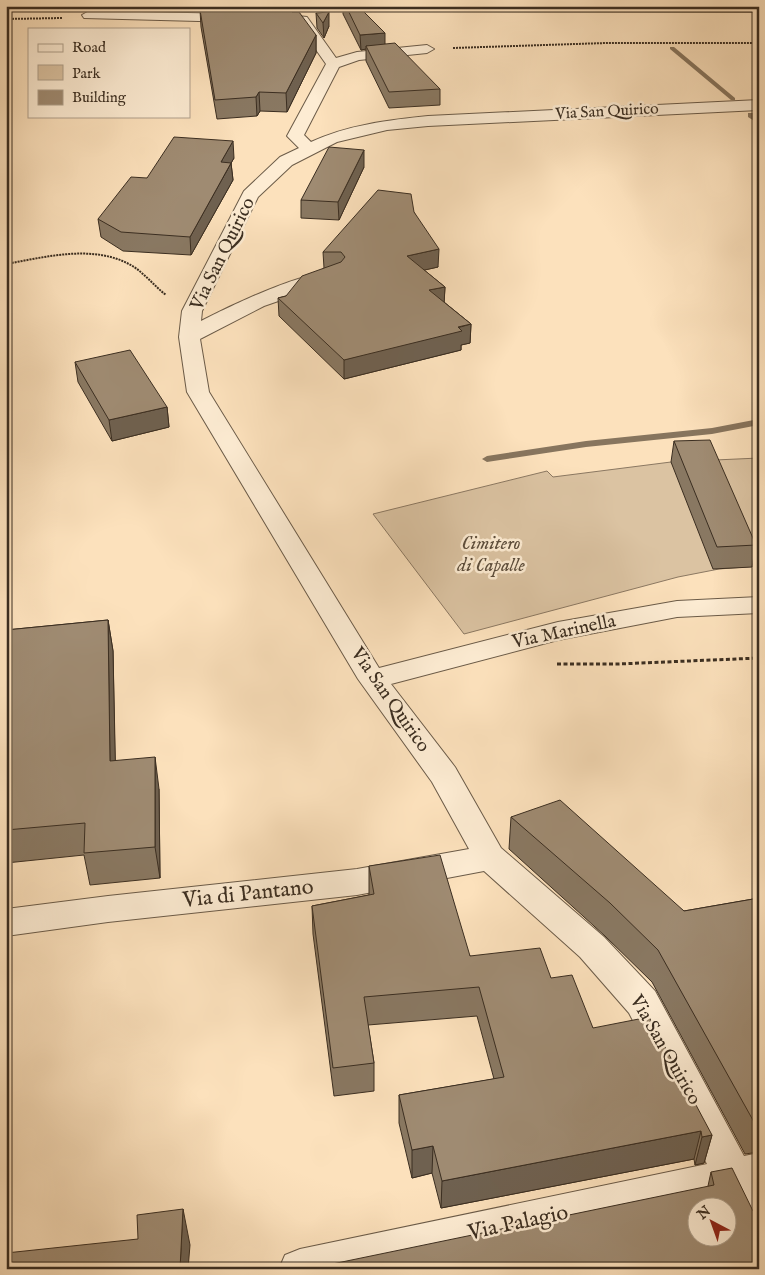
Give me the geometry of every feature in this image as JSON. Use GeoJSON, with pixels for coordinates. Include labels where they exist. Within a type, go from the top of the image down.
{"type":"FeatureCollection","features":[{"type":"Feature","properties":{"kind":"highway"},"geometry":{"type":"LineString","coordinates":[[157,6],[759,8]]}},
{"type":"Feature","properties":{"kind":"street"},"geometry":{"type":"LineString","coordinates":[[88,15],[302,20],[333,64]]}},
{"type":"Feature","properties":{"kind":"street"},"geometry":{"type":"LineString","coordinates":[[309,149],[295,136],[333,64],[357,56],[428,49]]}},
{"type":"Feature","properties":{"kind":"street","name":"Via San Quirico"},"geometry":{"type":"LineString","coordinates":[[759,105],[428,121],[361,131],[309,149],[286,161],[250,195],[192,311],[189,336],[198,392],[372,679],[444,776],[490,858],[592,947],[642,1002],[747,1174],[759,1227]]}},
{"type":"Feature","properties":{"kind":"street"},"geometry":{"type":"LineString","coordinates":[[189,336],[221,317],[280,292],[333,276]]}},
{"type":"Feature","properties":{"kind":"street","name":"Via Marinella"},"geometry":{"type":"LineString","coordinates":[[372,679],[558,631],[676,609],[759,605]]}},
{"type":"Feature","properties":{"kind":"street","name":"Via di Pantano"},"geometry":{"type":"LineString","coordinates":[[6,923],[108,909],[357,882],[490,858]]}},
{"type":"Feature","properties":{"kind":"street","name":"Via Palagio"},"geometry":{"type":"LineString","coordinates":[[300,1269],[747,1174]]}},
{"type":"Feature","properties":{"kind":"path"},"geometry":{"type":"LineString","coordinates":[[6,19],[58,19],[88,15]]}},
{"type":"Feature","properties":{"kind":"path"},"geometry":{"type":"LineString","coordinates":[[428,49],[606,43],[759,43]]}},
{"type":"Feature","properties":{"kind":"path"},"geometry":{"type":"LineString","coordinates":[[6,264],[61,255],[89,254],[104,256],[128,263],[169,297]]}},
{"type":"Feature","properties":{"kind":"path"},"geometry":{"type":"LineString","coordinates":[[549,664],[618,664],[759,658]]}},
{"type":"Feature","properties":{"kind":"green space","name":"Cimitero di Capalle"},"geometry":{"type":"Polygon","coordinates":[[[759,458],[759,566],[719,569],[678,577],[464,634],[373,514],[547,471],[553,477],[671,462],[759,458]]]}},
{"type":"Feature","properties":{"kind":"building"},"geometry":{"type":"Polygon","coordinates":[[[346,6],[358,6],[385,33],[360,35],[346,6]]]}},
{"type":"Feature","properties":{"kind":"building"},"geometry":{"type":"Polygon","coordinates":[[[236,7],[289,8],[292,12],[299,12],[316,35],[286,93],[259,92],[256,97],[215,100],[200,10],[236,7]]]}},
{"type":"Feature","properties":{"kind":"building"},"geometry":{"type":"Polygon","coordinates":[[[329,12],[323,23],[316,13],[329,12]]]}},
{"type":"Feature","properties":{"kind":"building"},"geometry":{"type":"Polygon","coordinates":[[[395,43],[440,89],[389,92],[366,46],[395,43]]]}},
{"type":"Feature","properties":{"kind":"building"},"geometry":{"type":"Polygon","coordinates":[[[174,137],[233,141],[221,162],[231,163],[190,237],[121,232],[98,219],[131,177],[147,178],[174,137]]]}},
{"type":"Feature","properties":{"kind":"building"},"geometry":{"type":"Polygon","coordinates":[[[329,147],[364,150],[338,202],[301,200],[329,147]]]}},
{"type":"Feature","properties":{"kind":"building"},"geometry":{"type":"Polygon","coordinates":[[[378,190],[411,194],[414,212],[439,249],[407,256],[445,287],[429,290],[471,324],[458,327],[462,331],[344,360],[278,298],[286,296],[302,276],[341,262],[345,257],[341,252],[323,252],[378,190]]]}},
{"type":"Feature","properties":{"kind":"building"},"geometry":{"type":"Polygon","coordinates":[[[130,350],[167,407],[109,420],[75,362],[130,350]]]}},
{"type":"Feature","properties":{"kind":"building"},"geometry":{"type":"Polygon","coordinates":[[[710,440],[756,545],[717,547],[674,441],[710,440]]]}},
{"type":"Feature","properties":{"kind":"building"},"geometry":{"type":"Polygon","coordinates":[[[108,620],[110,761],[155,757],[155,847],[84,853],[85,823],[6,830],[6,630],[108,620]]]}},
{"type":"Feature","properties":{"kind":"building"},"geometry":{"type":"Polygon","coordinates":[[[560,800],[684,911],[759,898],[759,1122],[754,1122],[658,950],[610,903],[511,817],[560,800]]]}},
{"type":"Feature","properties":{"kind":"building"},"geometry":{"type":"Polygon","coordinates":[[[440,855],[470,956],[540,948],[551,978],[572,975],[593,1028],[649,1017],[712,1135],[702,1137],[701,1131],[442,1181],[433,1146],[412,1150],[399,1095],[504,1077],[479,987],[364,997],[374,1063],[333,1068],[312,906],[374,894],[369,866],[440,855]]]}},
{"type":"Feature","properties":{"kind":"building"},"geometry":{"type":"Polygon","coordinates":[[[732,1168],[753,1211],[759,1213],[759,1269],[308,1269],[714,1185],[711,1172],[732,1168]]]}},
{"type":"Feature","properties":{"kind":"building"},"geometry":{"type":"Polygon","coordinates":[[[183,1209],[180,1269],[6,1269],[6,1253],[138,1239],[137,1215],[183,1209]]]}},
{"type":"Feature","properties":{"kind":"waterway"},"geometry":{"type":"LineString","coordinates":[[672,48],[733,99]]}},
{"type":"Feature","properties":{"kind":"waterway"},"geometry":{"type":"LineString","coordinates":[[751,115],[759,122]]}},
{"type":"Feature","properties":{"kind":"waterway"},"geometry":{"type":"LineString","coordinates":[[487,459],[586,444],[712,431],[759,422]]}}]}
